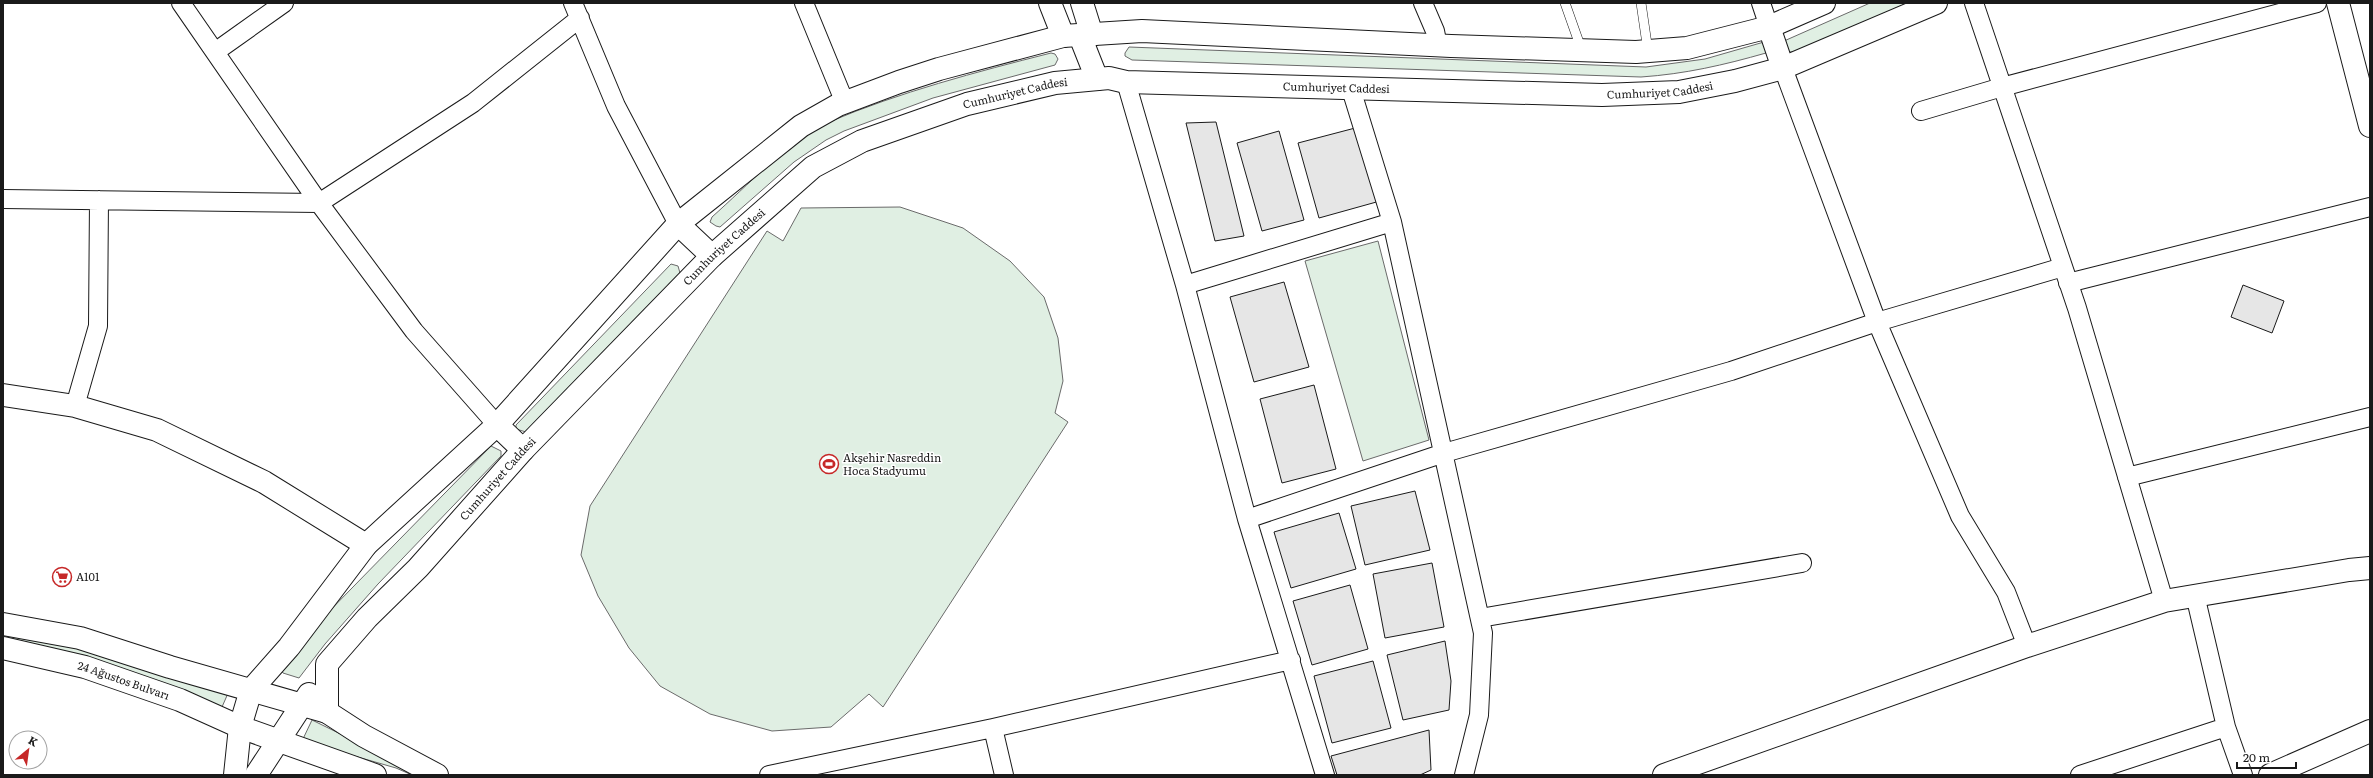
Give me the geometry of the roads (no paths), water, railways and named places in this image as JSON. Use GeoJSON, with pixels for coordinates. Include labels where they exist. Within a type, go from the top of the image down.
{"type":"FeatureCollection","features":[{"type":"Feature","properties":{"kind":"main road"},"geometry":{"type":"LineString","coordinates":[[1050,3],[1078,36],[1097,79]]}},
{"type":"Feature","properties":{"kind":"main road"},"geometry":{"type":"LineString","coordinates":[[1078,36],[1082,3]]}},
{"type":"Feature","properties":{"kind":"main road"},"geometry":{"type":"LineString","coordinates":[[236,775],[240,728],[252,690],[289,647],[366,545],[497,425],[678,224],[801,126],[845,103],[899,82],[939,69],[1078,36],[1142,31],[1438,46],[1582,51],[1648,51],[1687,48],[1769,27],[1824,3]]}},
{"type":"Feature","properties":{"kind":"main road","name":"Cumhuriyet Caddesi"},"geometry":{"type":"LineString","coordinates":[[256,775],[280,741],[327,664],[367,618],[418,568],[523,450],[712,256],[814,167],[856,143],[967,104],[1055,83],[1109,78],[1126,82],[1602,95],[1646,94],[1708,87],[1783,68],[1936,3]]}},
{"type":"Feature","properties":{"kind":"main road"},"geometry":{"type":"LineString","coordinates":[[2338,3],[2370,126]]}},
{"type":"Feature","properties":{"kind":"main road"},"geometry":{"type":"LineString","coordinates":[[1769,27],[1783,68]]}},
{"type":"Feature","properties":{"kind":"main road"},"geometry":{"type":"LineString","coordinates":[[678,224],[712,256]]}},
{"type":"Feature","properties":{"kind":"main road"},"geometry":{"type":"LineString","coordinates":[[3,396],[75,406],[157,430],[264,482],[366,545]]}},
{"type":"Feature","properties":{"kind":"main road"},"geometry":{"type":"LineString","coordinates":[[497,425],[523,450]]}},
{"type":"Feature","properties":{"kind":"main road"},"geometry":{"type":"LineString","coordinates":[[1664,775],[2027,646],[2164,602],[2195,595],[2349,570],[2370,568]]}},
{"type":"Feature","properties":{"kind":"main road"},"geometry":{"type":"LineString","coordinates":[[3,624],[80,638],[302,705],[326,702],[364,736],[438,775]]}},
{"type":"Feature","properties":{"kind":"main road","name":"24 Ağustos Bulvarı"},"geometry":{"type":"LineString","coordinates":[[3,648],[53,659],[131,683],[180,700],[240,728],[280,741]]}},
{"type":"Feature","properties":{"kind":"main road"},"geometry":{"type":"LineString","coordinates":[[326,702],[327,664]]}},
{"type":"Feature","properties":{"kind":"main road"},"geometry":{"type":"LineString","coordinates":[[2270,775],[2370,731]]}},
{"type":"Feature","properties":{"kind":"main road"},"geometry":{"type":"LineString","coordinates":[[280,741],[375,775]]}},
{"type":"Feature","properties":{"kind":"street"},"geometry":{"type":"LineString","coordinates":[[181,3],[319,203],[414,331],[497,425]]}},
{"type":"Feature","properties":{"kind":"street"},"geometry":{"type":"LineString","coordinates":[[215,52],[284,3]]}},
{"type":"Feature","properties":{"kind":"street"},"geometry":{"type":"LineString","coordinates":[[804,3],[845,103]]}},
{"type":"Feature","properties":{"kind":"street"},"geometry":{"type":"LineString","coordinates":[[1423,3],[1435,31],[1438,46]]}},
{"type":"Feature","properties":{"kind":"street"},"geometry":{"type":"LineString","coordinates":[[1761,3],[1769,27]]}},
{"type":"Feature","properties":{"kind":"street"},"geometry":{"type":"LineString","coordinates":[[1974,3],[2063,267],[2164,602]]}},
{"type":"Feature","properties":{"kind":"street"},"geometry":{"type":"LineString","coordinates":[[1921,111],[2002,87],[2317,3]]}},
{"type":"Feature","properties":{"kind":"street"},"geometry":{"type":"LineString","coordinates":[[3,199],[319,203],[473,103],[576,11],[616,106],[678,224]]}},
{"type":"Feature","properties":{"kind":"street"},"geometry":{"type":"LineString","coordinates":[[1783,68],[1877,322],[1960,516],[2006,592],[2027,646]]}},
{"type":"Feature","properties":{"kind":"street"},"geometry":{"type":"LineString","coordinates":[[1126,82],[1185,285],[1247,519],[1291,660],[1324,775]]}},
{"type":"Feature","properties":{"kind":"street"},"geometry":{"type":"LineString","coordinates":[[1351,89],[1392,222],[1483,633],[1479,715],[1464,775]]}},
{"type":"Feature","properties":{"kind":"street"},"geometry":{"type":"LineString","coordinates":[[75,406],[98,326],[99,200]]}},
{"type":"Feature","properties":{"kind":"street"},"geometry":{"type":"LineString","coordinates":[[2068,283],[2370,207]]}},
{"type":"Feature","properties":{"kind":"street"},"geometry":{"type":"LineString","coordinates":[[1185,285],[1392,222]]}},
{"type":"Feature","properties":{"kind":"street"},"geometry":{"type":"LineString","coordinates":[[1247,519],[1444,453],[1731,371],[1877,322],[2063,267]]}},
{"type":"Feature","properties":{"kind":"street"},"geometry":{"type":"LineString","coordinates":[[2127,477],[2370,417]]}},
{"type":"Feature","properties":{"kind":"street"},"geometry":{"type":"LineString","coordinates":[[1480,618],[1802,563]]}},
{"type":"Feature","properties":{"kind":"street"},"geometry":{"type":"LineString","coordinates":[[2195,595],[2226,727],[2243,775]]}},
{"type":"Feature","properties":{"kind":"street"},"geometry":{"type":"LineString","coordinates":[[769,775],[993,728],[1291,660]]}},
{"type":"Feature","properties":{"kind":"street"},"geometry":{"type":"LineString","coordinates":[[2080,775],[2226,727]]}},
{"type":"Feature","properties":{"kind":"street"},"geometry":{"type":"LineString","coordinates":[[993,728],[1004,775]]}},
{"type":"Feature","properties":{"kind":"lane"},"geometry":{"type":"LineString","coordinates":[[1565,3],[1582,51]]}},
{"type":"Feature","properties":{"kind":"lane"},"geometry":{"type":"LineString","coordinates":[[1641,3],[1648,51]]}},
{"type":"Feature","properties":{"kind":"place","name":"Akşehir Nasreddin Hoca Stadyumu"},"geometry":{"type":"Point","coordinates":[829,464]}},
{"type":"Feature","properties":{"kind":"place","name":"A101"},"geometry":{"type":"Point","coordinates":[62,577]}}]}
